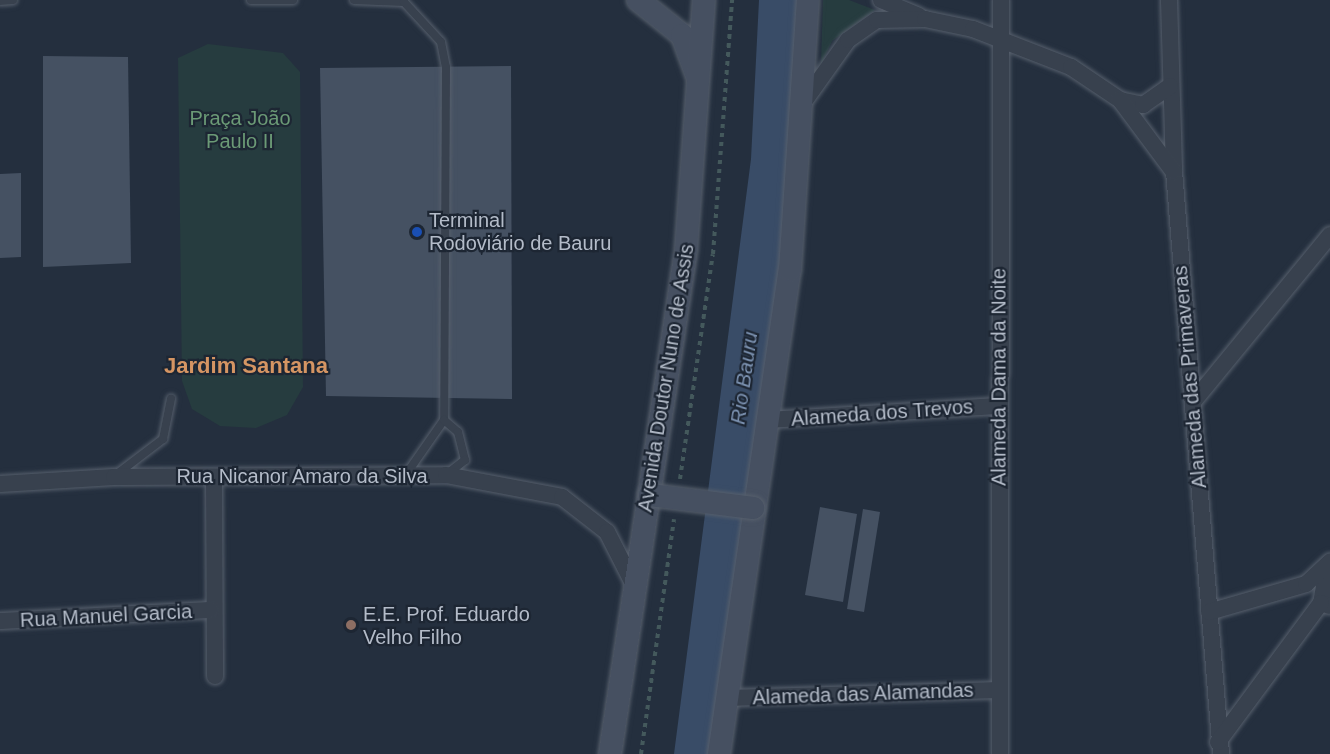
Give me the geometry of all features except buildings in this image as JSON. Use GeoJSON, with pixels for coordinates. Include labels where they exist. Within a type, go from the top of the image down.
{"type":"FeatureCollection","features":[{"type":"Feature","properties":{"kind":"main road"},"geometry":{"type":"LineString","coordinates":[[638,0],[682,35],[701,86]]}},
{"type":"Feature","properties":{"kind":"main road","name":"Avenida Doutor Nuno de Assis"},"geometry":{"type":"LineString","coordinates":[[610,754],[632,581],[650,495],[686,250],[701,86],[704,0]]}},
{"type":"Feature","properties":{"kind":"main road"},"geometry":{"type":"LineString","coordinates":[[719,754],[753,508],[790,270],[803,103],[808,0]]}},
{"type":"Feature","properties":{"kind":"main road"},"geometry":{"type":"LineString","coordinates":[[650,495],[753,508]]}},
{"type":"Feature","properties":{"kind":"street"},"geometry":{"type":"LineString","coordinates":[[881,0],[925,19],[1002,40],[1071,67],[1120,100],[1174,171]]}},
{"type":"Feature","properties":{"kind":"street","name":"Alameda Dama da Noite"},"geometry":{"type":"LineString","coordinates":[[1000,754],[998,406],[1001,0]]}},
{"type":"Feature","properties":{"kind":"street","name":"Alameda das Primaveras"},"geometry":{"type":"LineString","coordinates":[[1169,0],[1174,171],[1209,612],[1217,749]]}},
{"type":"Feature","properties":{"kind":"street"},"geometry":{"type":"LineString","coordinates":[[803,103],[848,40],[877,20],[925,19]]}},
{"type":"Feature","properties":{"kind":"street"},"geometry":{"type":"LineString","coordinates":[[1120,100],[1143,105],[1170,87]]}},
{"type":"Feature","properties":{"kind":"street"},"geometry":{"type":"LineString","coordinates":[[1193,402],[1330,235]]}},
{"type":"Feature","properties":{"kind":"street","name":"Alameda dos Trevos"},"geometry":{"type":"LineString","coordinates":[[766,420],[998,406]]}},
{"type":"Feature","properties":{"kind":"street","name":"Rua Nicanor Amaro da Silva"},"geometry":{"type":"LineString","coordinates":[[0,484],[114,477],[406,473],[446,475],[562,497],[607,532],[632,581]]}},
{"type":"Feature","properties":{"kind":"street"},"geometry":{"type":"LineString","coordinates":[[214,477],[212,610],[214,676]]}},
{"type":"Feature","properties":{"kind":"street"},"geometry":{"type":"LineString","coordinates":[[1209,612],[1306,584],[1329,563]]}},
{"type":"Feature","properties":{"kind":"street"},"geometry":{"type":"LineString","coordinates":[[1217,749],[1326,605],[1329,563]]}},
{"type":"Feature","properties":{"kind":"street","name":"Rua Manuel Garcia"},"geometry":{"type":"LineString","coordinates":[[0,621],[212,610]]}},
{"type":"Feature","properties":{"kind":"street","name":"Alameda das Alamandas"},"geometry":{"type":"LineString","coordinates":[[726,698],[1000,690]]}},
{"type":"Feature","properties":{"kind":"lane"},"geometry":{"type":"LineString","coordinates":[[0,1],[13,0]]}},
{"type":"Feature","properties":{"kind":"lane"},"geometry":{"type":"LineString","coordinates":[[251,0],[293,0]]}},
{"type":"Feature","properties":{"kind":"lane"},"geometry":{"type":"LineString","coordinates":[[354,0],[404,2],[441,42],[446,67],[444,420],[406,473]]}},
{"type":"Feature","properties":{"kind":"lane"},"geometry":{"type":"LineString","coordinates":[[114,477],[163,439],[171,399]]}},
{"type":"Feature","properties":{"kind":"lane"},"geometry":{"type":"LineString","coordinates":[[444,420],[458,432],[465,460],[446,475]]}},
{"type":"Feature","properties":{"kind":"path"},"geometry":{"type":"LineString","coordinates":[[679,490],[713,254],[732,0]]}},
{"type":"Feature","properties":{"kind":"path"},"geometry":{"type":"LineString","coordinates":[[641,754],[675,513]]}},
{"type":"Feature","properties":{"kind":"green space"},"geometry":{"type":"Polygon","coordinates":[[[823,0],[849,0],[875,10],[832,41],[821,65],[823,0]]]}},
{"type":"Feature","properties":{"kind":"green space","name":"Praça João Paulo II"},"geometry":{"type":"Polygon","coordinates":[[[208,44],[283,53],[300,72],[303,387],[287,415],[256,428],[220,426],[192,409],[182,381],[178,58],[208,44]]]}},
{"type":"Feature","properties":{"kind":"water","name":"Rio Bauru"},"geometry":{"type":"Polygon","coordinates":[[[759,0],[806,0],[794,177],[716,754],[674,754],[751,159],[759,0]]]}},
{"type":"Feature","properties":{"kind":"place","name":"Terminal Rodoviário de Bauru"},"geometry":{"type":"Point","coordinates":[417,232]}},
{"type":"Feature","properties":{"kind":"place","name":"E.E. Prof. Eduardo Velho Filho"},"geometry":{"type":"Point","coordinates":[351,625]}},
{"type":"Feature","properties":{"kind":"district","name":"Jardim Santana"},"geometry":{"type":"Point","coordinates":[246,366]}}]}
